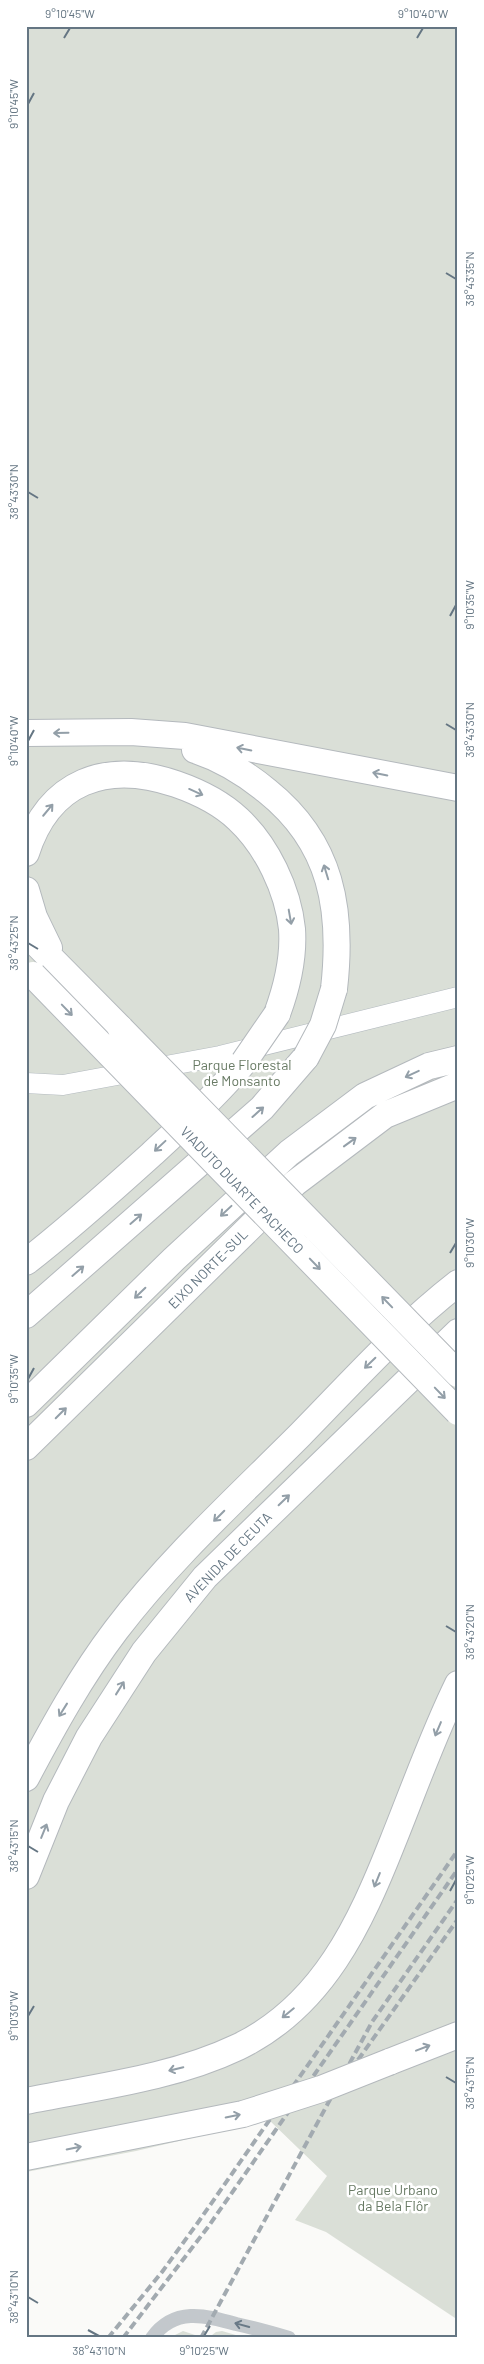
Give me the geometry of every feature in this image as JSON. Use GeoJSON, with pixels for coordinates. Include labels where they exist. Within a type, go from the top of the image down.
{"type":"FeatureCollection","features":[{"type":"Feature","properties":{"kind":"highway"},"geometry":{"type":"LineString","coordinates":[[26,1315],[262,1108],[306,1057],[323,1025],[334,989],[337,963],[337,921],[327,872],[309,835],[293,814],[255,782],[213,756],[165,742],[96,732]]}},
{"type":"Feature","properties":{"kind":"highway"},"geometry":{"type":"LineString","coordinates":[[26,734],[131,732],[185,736],[458,788]]}},
{"type":"Feature","properties":{"kind":"highway"},"geometry":{"type":"LineString","coordinates":[[26,853],[38,824],[56,801],[74,786],[97,777],[118,773],[145,775],[193,790],[217,802],[239,820],[256,840],[282,886],[288,909],[292,952],[285,989],[276,1014],[244,1062],[221,1089],[77,1221],[26,1262]]}},
{"type":"Feature","properties":{"kind":"highway"},"geometry":{"type":"LineString","coordinates":[[26,890],[34,917],[65,971]]}},
{"type":"Feature","properties":{"kind":"highway","name":"VIADUTO DUARTE PACHECO"},"geometry":{"type":"LineString","coordinates":[[26,933],[458,1374]]}},
{"type":"Feature","properties":{"kind":"highway","name":"VIADUTO DUARTE PACHECO"},"geometry":{"type":"LineString","coordinates":[[30,971],[458,1412]]}},
{"type":"Feature","properties":{"kind":"highway","name":"EIXO NORTE-SUL"},"geometry":{"type":"LineString","coordinates":[[26,1404],[174,1259],[289,1153],[365,1096],[429,1066],[458,1058]]}},
{"type":"Feature","properties":{"kind":"highway","name":"EIXO NORTE-SUL"},"geometry":{"type":"LineString","coordinates":[[26,1447],[302,1177],[386,1115],[458,1085]]}},
{"type":"Feature","properties":{"kind":"highway"},"geometry":{"type":"LineString","coordinates":[[26,1778],[54,1725],[116,1629],[182,1554],[364,1369],[430,1305],[458,1283]]}},
{"type":"Feature","properties":{"kind":"highway"},"geometry":{"type":"LineString","coordinates":[[26,1306],[56,1290]]}},
{"type":"Feature","properties":{"kind":"highway","name":"AVENIDA DE CEUTA"},"geometry":{"type":"LineString","coordinates":[[26,1876],[56,1801],[89,1736],[144,1652],[205,1577],[458,1332]]}},
{"type":"Feature","properties":{"kind":"highway"},"geometry":{"type":"LineString","coordinates":[[26,2100],[181,2068],[222,2054],[262,2033],[290,2012],[314,1990],[348,1942],[372,1893],[458,1684]]}},
{"type":"Feature","properties":{"kind":"highway"},"geometry":{"type":"LineString","coordinates":[[26,1790],[56,1801]]}},
{"type":"Feature","properties":{"kind":"highway"},"geometry":{"type":"LineString","coordinates":[[26,2157],[243,2114],[312,2092],[458,2035]]}},
{"type":"Feature","properties":{"kind":"main road"},"geometry":{"type":"LineString","coordinates":[[26,1083],[63,1085],[220,1056],[458,997]]}},
{"type":"Feature","properties":{"kind":"street"},"geometry":{"type":"LineString","coordinates":[[152,2338],[157,2330],[170,2321],[188,2315],[198,2315],[289,2338]]}},
{"type":"Feature","properties":{"kind":"green space","name":"Parque Florestal de Monsanto"},"geometry":{"type":"Polygon","coordinates":[[[26,26],[458,26],[458,2320],[326,2232],[295,2220],[327,2176],[269,2120],[136,2151],[26,2172],[26,26]]]}},
{"type":"Feature","properties":{"kind":"green space"},"geometry":{"type":"Polygon","coordinates":[[[183,2331],[195,2335],[193,2338],[169,2338],[183,2331]]]}},
{"type":"Feature","properties":{"kind":"green space"},"geometry":{"type":"Polygon","coordinates":[[[222,2331],[246,2338],[208,2338],[216,2332],[222,2331]]]}},
{"type":"Feature","properties":{"kind":"railway"},"geometry":{"type":"LineString","coordinates":[[108,2338],[162,2272],[199,2221],[458,1850]]}},
{"type":"Feature","properties":{"kind":"railway"},"geometry":{"type":"LineString","coordinates":[[123,2338],[208,2227],[458,1869]]}},
{"type":"Feature","properties":{"kind":"railway"},"geometry":{"type":"LineString","coordinates":[[201,2338],[372,2022],[458,1899]]}},
{"type":"Feature","properties":{"kind":"railway"},"geometry":{"type":"LineString","coordinates":[[358,2060],[458,1919]]}},
{"type":"Feature","properties":{"kind":"park label","name":"Parque Urbano da Bela Flôr"},"geometry":{"type":"Point","coordinates":[393,2198]}}]}
